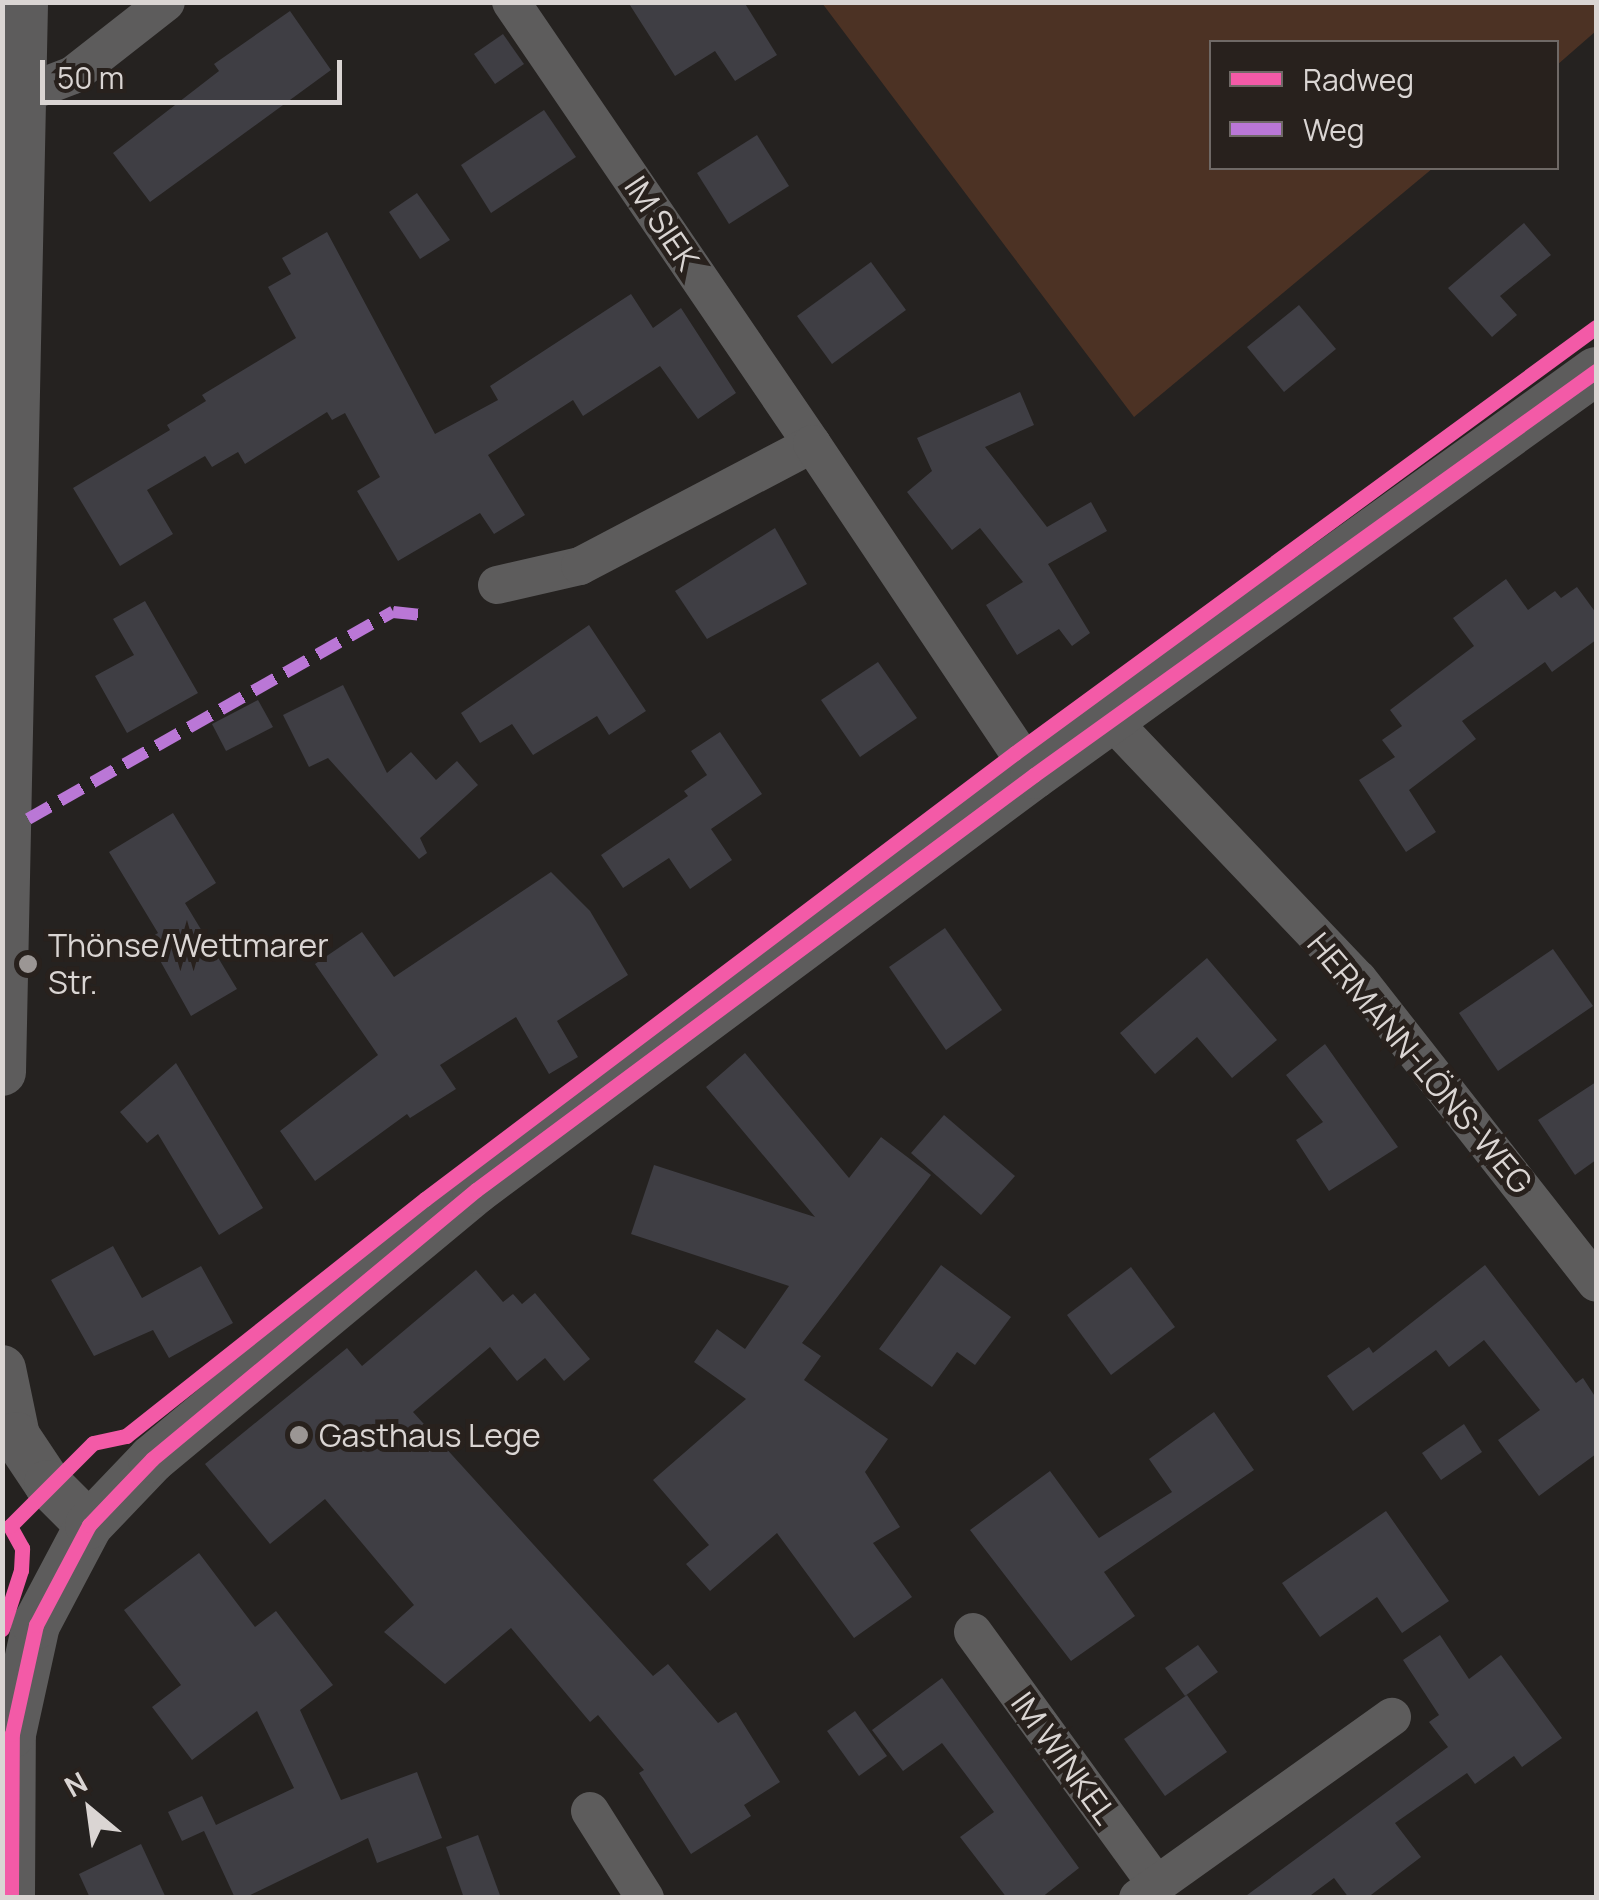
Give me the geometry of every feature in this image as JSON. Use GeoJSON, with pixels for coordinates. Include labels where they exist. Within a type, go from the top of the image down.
{"type":"FeatureCollection","features":[{"type":"Feature","properties":{"kind":"street"},"geometry":{"type":"LineString","coordinates":[[2,1072],[24,2]]}},
{"type":"Feature","properties":{"kind":"street"},"geometry":{"type":"LineString","coordinates":[[22,95],[73,75],[166,2]]}},
{"type":"Feature","properties":{"kind":"street","name":"IM SIEK"},"geometry":{"type":"LineString","coordinates":[[512,2],[1034,775]]}},
{"type":"Feature","properties":{"kind":"street"},"geometry":{"type":"LineString","coordinates":[[12,1898],[16,1716],[36,1625],[89,1525],[206,1411],[441,1218],[1034,775],[1596,372]]}},
{"type":"Feature","properties":{"kind":"street"},"geometry":{"type":"LineString","coordinates":[[498,585],[580,566],[812,444]]}},
{"type":"Feature","properties":{"kind":"street","name":"HERMANN-LÖNS-WEG"},"geometry":{"type":"LineString","coordinates":[[1111,720],[1358,979],[1596,1283]]}},
{"type":"Feature","properties":{"kind":"street"},"geometry":{"type":"LineString","coordinates":[[2,1369],[16,1436],[48,1484],[89,1525]]}},
{"type":"Feature","properties":{"kind":"street","name":"IM WINKEL"},"geometry":{"type":"LineString","coordinates":[[973,1632],[1147,1891],[1392,1717]]}},
{"type":"Feature","properties":{"kind":"street"},"geometry":{"type":"LineString","coordinates":[[590,1811],[645,1898]]}},
{"type":"Feature","properties":{"kind":"shaded area"},"geometry":{"type":"Polygon","coordinates":[[[822,3],[1594,3],[1596,31],[1559,63],[1559,40],[1209,40],[1209,170],[1431,170],[1134,417],[822,3]]]}},
{"type":"Feature","properties":{"kind":"building"},"geometry":{"type":"Polygon","coordinates":[[[628,2],[744,2],[777,55],[735,81],[715,51],[675,76],[628,2]]]}},
{"type":"Feature","properties":{"kind":"building"},"geometry":{"type":"Polygon","coordinates":[[[290,11],[331,70],[150,202],[113,153],[219,71],[214,64],[290,11]]]}},
{"type":"Feature","properties":{"kind":"building"},"geometry":{"type":"Polygon","coordinates":[[[503,34],[524,64],[495,84],[474,54],[503,34]]]}},
{"type":"Feature","properties":{"kind":"building"},"geometry":{"type":"Polygon","coordinates":[[[544,110],[576,157],[491,213],[461,165],[544,110]]]}},
{"type":"Feature","properties":{"kind":"building"},"geometry":{"type":"Polygon","coordinates":[[[757,135],[789,186],[729,224],[697,173],[757,135]]]}},
{"type":"Feature","properties":{"kind":"building"},"geometry":{"type":"Polygon","coordinates":[[[417,193],[450,240],[420,259],[389,212],[417,193]]]}},
{"type":"Feature","properties":{"kind":"building"},"geometry":{"type":"Polygon","coordinates":[[[1524,223],[1551,255],[1500,296],[1517,315],[1492,337],[1448,288],[1524,223]]]}},
{"type":"Feature","properties":{"kind":"building"},"geometry":{"type":"Polygon","coordinates":[[[327,232],[435,434],[498,400],[490,386],[631,294],[653,328],[681,308],[736,393],[698,419],[660,366],[583,416],[573,400],[488,455],[525,515],[494,534],[480,513],[398,561],[357,491],[380,477],[345,413],[332,420],[327,412],[245,464],[238,452],[212,467],[205,456],[147,490],[173,534],[120,566],[73,488],[170,430],[167,425],[206,401],[202,395],[296,338],[268,287],[291,274],[282,258],[327,232]]]}},
{"type":"Feature","properties":{"kind":"building"},"geometry":{"type":"Polygon","coordinates":[[[871,262],[906,310],[832,364],[797,316],[871,262]]]}},
{"type":"Feature","properties":{"kind":"building"},"geometry":{"type":"Polygon","coordinates":[[[1299,305],[1336,349],[1284,392],[1247,347],[1299,305]]]}},
{"type":"Feature","properties":{"kind":"building"},"geometry":{"type":"Polygon","coordinates":[[[1020,392],[1034,425],[985,447],[1047,527],[1091,502],[1107,531],[1048,564],[1090,633],[1072,646],[1059,629],[1017,655],[986,605],[1023,582],[980,528],[952,550],[907,492],[932,471],[917,438],[1020,392]]]}},
{"type":"Feature","properties":{"kind":"building"},"geometry":{"type":"Polygon","coordinates":[[[775,528],[807,584],[707,639],[675,591],[775,528]]]}},
{"type":"Feature","properties":{"kind":"building"},"geometry":{"type":"Polygon","coordinates":[[[1506,579],[1528,610],[1555,591],[1561,598],[1577,587],[1596,613],[1596,640],[1552,672],[1545,662],[1462,721],[1476,739],[1409,790],[1436,832],[1406,852],[1359,780],[1395,757],[1382,740],[1402,726],[1390,710],[1474,646],[1453,618],[1506,579]]]}},
{"type":"Feature","properties":{"kind":"building"},"geometry":{"type":"Polygon","coordinates":[[[145,601],[198,693],[127,733],[95,676],[134,655],[113,619],[145,601]]]}},
{"type":"Feature","properties":{"kind":"building"},"geometry":{"type":"Polygon","coordinates":[[[589,625],[646,711],[609,735],[597,716],[533,755],[512,724],[480,743],[461,713],[589,625]]]}},
{"type":"Feature","properties":{"kind":"building"},"geometry":{"type":"Polygon","coordinates":[[[878,662],[917,718],[860,757],[821,700],[878,662]]]}},
{"type":"Feature","properties":{"kind":"building"},"geometry":{"type":"Polygon","coordinates":[[[343,685],[387,773],[411,752],[436,780],[457,761],[478,785],[420,838],[427,853],[419,859],[328,758],[309,767],[283,715],[343,685]]]}},
{"type":"Feature","properties":{"kind":"building"},"geometry":{"type":"Polygon","coordinates":[[[258,700],[273,727],[226,751],[212,724],[258,700]]]}},
{"type":"Feature","properties":{"kind":"building"},"geometry":{"type":"Polygon","coordinates":[[[720,732],[762,794],[711,829],[732,860],[690,889],[669,858],[623,888],[601,855],[688,796],[684,791],[707,775],[691,751],[720,732]]]}},
{"type":"Feature","properties":{"kind":"building"},"geometry":{"type":"Polygon","coordinates":[[[173,813],[216,883],[185,903],[237,989],[191,1016],[148,939],[158,933],[109,852],[173,813]]]}},
{"type":"Feature","properties":{"kind":"building"},"geometry":{"type":"Polygon","coordinates":[[[551,872],[590,911],[628,975],[557,1021],[578,1057],[549,1074],[516,1017],[440,1065],[456,1089],[410,1118],[407,1114],[315,1181],[280,1131],[378,1055],[315,964],[362,932],[394,977],[551,872]]]}},
{"type":"Feature","properties":{"kind":"building"},"geometry":{"type":"Polygon","coordinates":[[[945,928],[1002,1010],[946,1050],[889,967],[945,928]]]}},
{"type":"Feature","properties":{"kind":"building"},"geometry":{"type":"Polygon","coordinates":[[[1553,949],[1593,1006],[1498,1071],[1459,1013],[1553,949]]]}},
{"type":"Feature","properties":{"kind":"building"},"geometry":{"type":"Polygon","coordinates":[[[1207,958],[1277,1040],[1232,1078],[1197,1037],[1155,1074],[1120,1033],[1207,958]]]}},
{"type":"Feature","properties":{"kind":"building"},"geometry":{"type":"Polygon","coordinates":[[[1325,1044],[1398,1147],[1329,1191],[1296,1140],[1323,1122],[1286,1075],[1325,1044]]]}},
{"type":"Feature","properties":{"kind":"building"},"geometry":{"type":"Polygon","coordinates":[[[745,1053],[849,1178],[881,1137],[931,1175],[802,1343],[821,1356],[804,1380],[888,1439],[865,1472],[900,1527],[873,1543],[912,1597],[854,1638],[777,1533],[710,1591],[686,1564],[709,1545],[653,1480],[746,1399],[694,1362],[717,1329],[745,1349],[789,1286],[631,1234],[654,1165],[815,1217],[706,1087],[745,1053]]]}},
{"type":"Feature","properties":{"kind":"building"},"geometry":{"type":"Polygon","coordinates":[[[176,1063],[263,1208],[219,1235],[158,1134],[147,1143],[120,1112],[176,1063]]]}},
{"type":"Feature","properties":{"kind":"building"},"geometry":{"type":"Polygon","coordinates":[[[1596,1082],[1596,1160],[1575,1175],[1538,1120],[1596,1082]]]}},
{"type":"Feature","properties":{"kind":"building"},"geometry":{"type":"Polygon","coordinates":[[[944,1115],[1015,1176],[981,1215],[911,1153],[944,1115]]]}},
{"type":"Feature","properties":{"kind":"building"},"geometry":{"type":"Polygon","coordinates":[[[113,1246],[142,1298],[201,1266],[233,1323],[169,1358],[153,1330],[94,1356],[51,1280],[113,1246]]]}},
{"type":"Feature","properties":{"kind":"building"},"geometry":{"type":"Polygon","coordinates":[[[941,1265],[1011,1317],[975,1365],[957,1352],[932,1387],[879,1349],[941,1265]]]}},
{"type":"Feature","properties":{"kind":"building"},"geometry":{"type":"Polygon","coordinates":[[[1485,1265],[1576,1383],[1583,1378],[1596,1398],[1596,1454],[1539,1496],[1498,1440],[1540,1410],[1484,1340],[1449,1367],[1436,1350],[1353,1411],[1327,1376],[1369,1347],[1373,1353],[1485,1265]]]}},
{"type":"Feature","properties":{"kind":"building"},"geometry":{"type":"Polygon","coordinates":[[[1131,1267],[1175,1327],[1111,1375],[1067,1315],[1131,1267]]]}},
{"type":"Feature","properties":{"kind":"building"},"geometry":{"type":"Polygon","coordinates":[[[476,1270],[503,1302],[513,1294],[522,1304],[535,1293],[590,1359],[564,1381],[545,1358],[517,1381],[490,1347],[413,1412],[653,1676],[668,1664],[718,1723],[736,1712],[780,1782],[744,1805],[751,1816],[691,1854],[639,1773],[644,1770],[598,1715],[590,1722],[511,1628],[445,1684],[384,1632],[414,1605],[325,1499],[270,1544],[205,1464],[347,1348],[362,1366],[476,1270]]]}},
{"type":"Feature","properties":{"kind":"building"},"geometry":{"type":"Polygon","coordinates":[[[1214,1412],[1254,1470],[1104,1572],[1135,1616],[1071,1661],[970,1530],[1050,1471],[1099,1538],[1172,1492],[1149,1459],[1214,1412]]]}},
{"type":"Feature","properties":{"kind":"building"},"geometry":{"type":"Polygon","coordinates":[[[1464,1424],[1482,1452],[1441,1480],[1422,1453],[1464,1424]]]}},
{"type":"Feature","properties":{"kind":"building"},"geometry":{"type":"Polygon","coordinates":[[[1386,1511],[1449,1601],[1402,1633],[1377,1597],[1320,1637],[1282,1583],[1386,1511]]]}},
{"type":"Feature","properties":{"kind":"building"},"geometry":{"type":"Polygon","coordinates":[[[199,1553],[255,1627],[276,1611],[333,1685],[300,1710],[341,1800],[417,1772],[442,1838],[377,1863],[368,1838],[244,1898],[235,1898],[204,1831],[182,1841],[168,1812],[202,1796],[216,1825],[294,1788],[257,1711],[192,1760],[152,1707],[181,1685],[124,1610],[199,1553]]]}},
{"type":"Feature","properties":{"kind":"building"},"geometry":{"type":"Polygon","coordinates":[[[1440,1635],[1469,1679],[1501,1655],[1562,1738],[1522,1767],[1514,1756],[1475,1784],[1467,1773],[1395,1823],[1421,1857],[1367,1898],[1349,1898],[1334,1878],[1307,1898],[1243,1898],[1448,1747],[1429,1722],[1439,1715],[1403,1660],[1440,1635]]]}},
{"type":"Feature","properties":{"kind":"building"},"geometry":{"type":"Polygon","coordinates":[[[1198,1645],[1218,1672],[1185,1696],[1165,1668],[1198,1645]]]}},
{"type":"Feature","properties":{"kind":"building"},"geometry":{"type":"Polygon","coordinates":[[[942,1678],[1079,1868],[1041,1898],[1007,1898],[960,1837],[994,1812],[942,1743],[903,1771],[872,1730],[942,1678]]]}},
{"type":"Feature","properties":{"kind":"building"},"geometry":{"type":"Polygon","coordinates":[[[1187,1695],[1227,1752],[1165,1796],[1124,1739],[1187,1695]]]}},
{"type":"Feature","properties":{"kind":"building"},"geometry":{"type":"Polygon","coordinates":[[[855,1711],[887,1756],[859,1776],[827,1731],[855,1711]]]}},
{"type":"Feature","properties":{"kind":"building"},"geometry":{"type":"Polygon","coordinates":[[[478,1835],[501,1898],[464,1898],[446,1847],[478,1835]]]}},
{"type":"Feature","properties":{"kind":"building"},"geometry":{"type":"Polygon","coordinates":[[[141,1844],[166,1898],[90,1898],[79,1874],[141,1844]]]}},
{"type":"Feature","properties":{"kind":"marked path"},"geometry":{"type":"LineString","coordinates":[[28,819],[393,612],[423,615]]}},
{"type":"Feature","properties":{"kind":"cycle path"},"geometry":{"type":"LineString","coordinates":[[2,1629],[21,1570],[22,1548],[10,1526],[93,1443],[126,1436],[425,1199],[1015,753],[1596,327]]}},
{"type":"Feature","properties":{"kind":"cycle path"},"geometry":{"type":"LineString","coordinates":[[11,1898],[12,1734],[36,1625],[89,1525],[152,1459],[476,1190],[1034,775],[1596,371]]}},
{"type":"Feature","properties":{"kind":"place","name":"Thönse/Wettmarer Str."},"geometry":{"type":"Point","coordinates":[28,964]}},
{"type":"Feature","properties":{"kind":"place","name":"Gasthaus Lege"},"geometry":{"type":"Point","coordinates":[299,1435]}}]}
